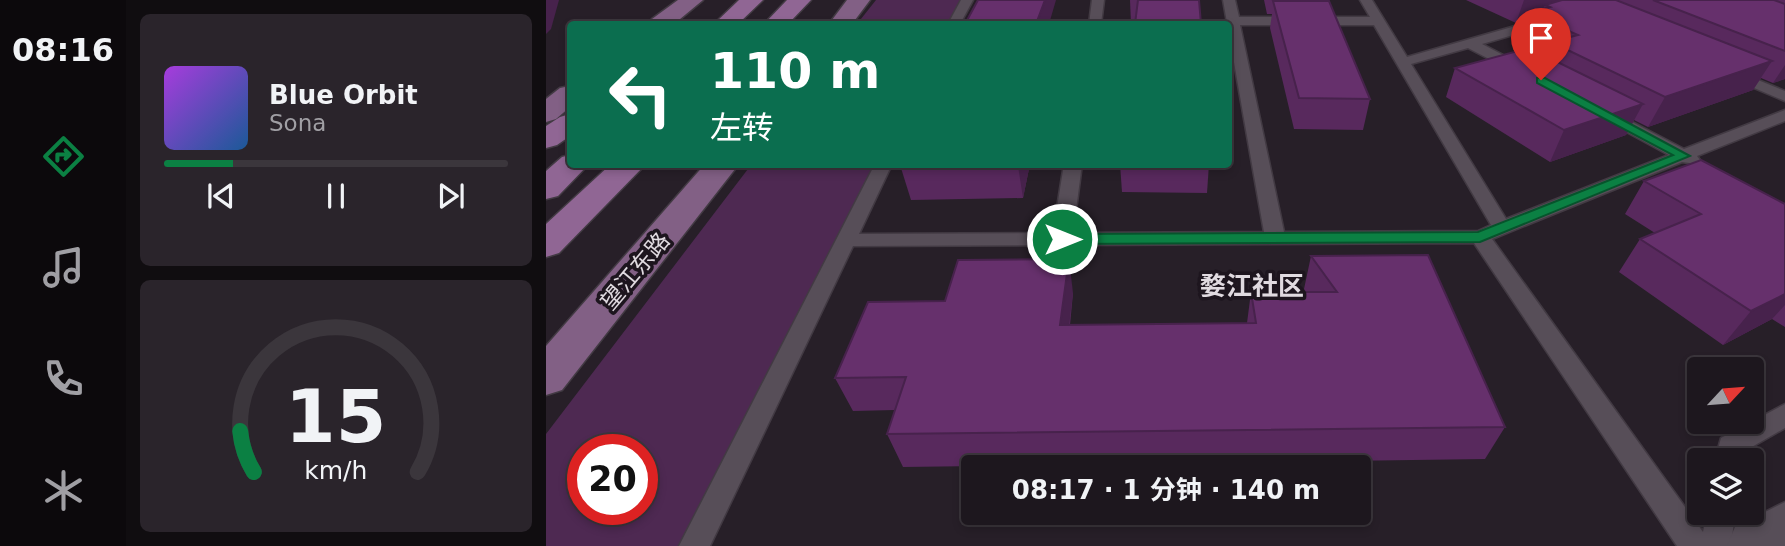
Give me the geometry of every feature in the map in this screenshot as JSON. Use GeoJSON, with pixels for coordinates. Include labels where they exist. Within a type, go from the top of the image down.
{"type":"FeatureCollection","features":[{"type":"Feature","properties":{"kind":"highway"},"geometry":{"type":"LineString","coordinates":[[778,21],[796,4]]}},
{"type":"Feature","properties":{"kind":"highway"},"geometry":{"type":"LineString","coordinates":[[546,139],[567,125]]}},
{"type":"Feature","properties":{"kind":"highway"},"geometry":{"type":"LineString","coordinates":[[546,189],[569,168]]}},
{"type":"Feature","properties":{"kind":"highway"},"geometry":{"type":"LineString","coordinates":[[546,246],[626,168]]}},
{"type":"Feature","properties":{"kind":"main road"},"geometry":{"type":"LineString","coordinates":[[664,21],[692,0]]}},
{"type":"Feature","properties":{"kind":"main road"},"geometry":{"type":"LineString","coordinates":[[842,21],[859,0]]}},
{"type":"Feature","properties":{"kind":"main road"},"geometry":{"type":"LineString","coordinates":[[546,113],[567,96]]}},
{"type":"Feature","properties":{"kind":"main road","name":"望江东路"},"geometry":{"type":"LineString","coordinates":[[546,377],[720,168]]}},
{"type":"Feature","properties":{"kind":"street"},"geometry":{"type":"LineString","coordinates":[[1755,546],[1785,528]]}},
{"type":"Feature","properties":{"kind":"lane"},"geometry":{"type":"LineString","coordinates":[[956,21],[967,0]]}},
{"type":"Feature","properties":{"kind":"lane"},"geometry":{"type":"LineString","coordinates":[[1095,21],[1098,0]]}},
{"type":"Feature","properties":{"kind":"lane"},"geometry":{"type":"LineString","coordinates":[[1229,0],[1232,21]]}},
{"type":"Feature","properties":{"kind":"lane"},"geometry":{"type":"LineString","coordinates":[[1366,0],[1403,62],[1491,233],[1695,546]]}},
{"type":"Feature","properties":{"kind":"lane"},"geometry":{"type":"LineString","coordinates":[[1403,62],[1558,18]]}},
{"type":"Feature","properties":{"kind":"lane"},"geometry":{"type":"LineString","coordinates":[[1275,238],[1233,32],[1379,21]]}},
{"type":"Feature","properties":{"kind":"lane"},"geometry":{"type":"LineString","coordinates":[[1470,43],[1541,80]]}},
{"type":"Feature","properties":{"kind":"lane"},"geometry":{"type":"LineString","coordinates":[[1722,69],[1785,96]]}},
{"type":"Feature","properties":{"kind":"lane"},"geometry":{"type":"LineString","coordinates":[[1588,106],[1706,168]]}},
{"type":"Feature","properties":{"kind":"lane"},"geometry":{"type":"LineString","coordinates":[[845,240],[1275,238],[1491,233],[1785,115]]}},
{"type":"Feature","properties":{"kind":"lane"},"geometry":{"type":"LineString","coordinates":[[694,546],[882,168]]}},
{"type":"Feature","properties":{"kind":"lane"},"geometry":{"type":"LineString","coordinates":[[1062,239],[1072,168]]}},
{"type":"Feature","properties":{"kind":"lane"},"geometry":{"type":"LineString","coordinates":[[1730,448],[1785,415]]}},
{"type":"Feature","properties":{"kind":"lane"},"geometry":{"type":"LineString","coordinates":[[1716,546],[1719,525]]}},
{"type":"Feature","properties":{"kind":"shaded area"},"geometry":{"type":"Polygon","coordinates":[[[876,0],[964,0],[954,21],[859,21],[876,0]]]}},
{"type":"Feature","properties":{"kind":"shaded area"},"geometry":{"type":"Polygon","coordinates":[[[749,168],[882,168],[694,546],[546,546],[546,434],[749,168]]]}},
{"type":"Feature","properties":{"kind":"building"},"geometry":{"type":"Polygon","coordinates":[[[978,0],[1045,0],[1037,21],[967,21],[978,0]]]}},
{"type":"Feature","properties":{"kind":"building"},"geometry":{"type":"Polygon","coordinates":[[[1138,0],[1199,0],[1201,21],[1135,21],[1138,0]]]}},
{"type":"Feature","properties":{"kind":"building"},"geometry":{"type":"Polygon","coordinates":[[[1562,0],[1616,0],[1772,61],[1665,97],[1551,42],[1578,35],[1527,13],[1550,7],[1545,5],[1562,0]]]}},
{"type":"Feature","properties":{"kind":"building"},"geometry":{"type":"Polygon","coordinates":[[[1653,0],[1774,0],[1785,4],[1785,51],[1653,0]]]}},
{"type":"Feature","properties":{"kind":"building"},"geometry":{"type":"Polygon","coordinates":[[[1273,1],[1329,1],[1370,99],[1299,98],[1273,1]]]}},
{"type":"Feature","properties":{"kind":"building"},"geometry":{"type":"Polygon","coordinates":[[[1529,48],[1643,104],[1564,130],[1455,68],[1529,48]]]}},
{"type":"Feature","properties":{"kind":"building"},"geometry":{"type":"Polygon","coordinates":[[[1701,160],[1785,204],[1785,294],[1751,311],[1640,239],[1701,214],[1644,181],[1701,160]]]}},
{"type":"Feature","properties":{"kind":"building"},"geometry":{"type":"Polygon","coordinates":[[[1428,255],[1505,427],[887,434],[906,377],[835,378],[868,302],[945,301],[958,260],[1069,259],[1060,325],[1256,323],[1251,292],[1337,292],[1311,256],[1428,255]]]}},
{"type":"Feature","properties":{"kind":"district","name":"婺江社区"},"geometry":{"type":"Point","coordinates":[1252,286]}},
{"type":"Feature","properties":{"kind":"route"},"geometry":{"type":"LineString","coordinates":[[1062,239],[1480,237],[1683,156],[1541,80]]}}]}
